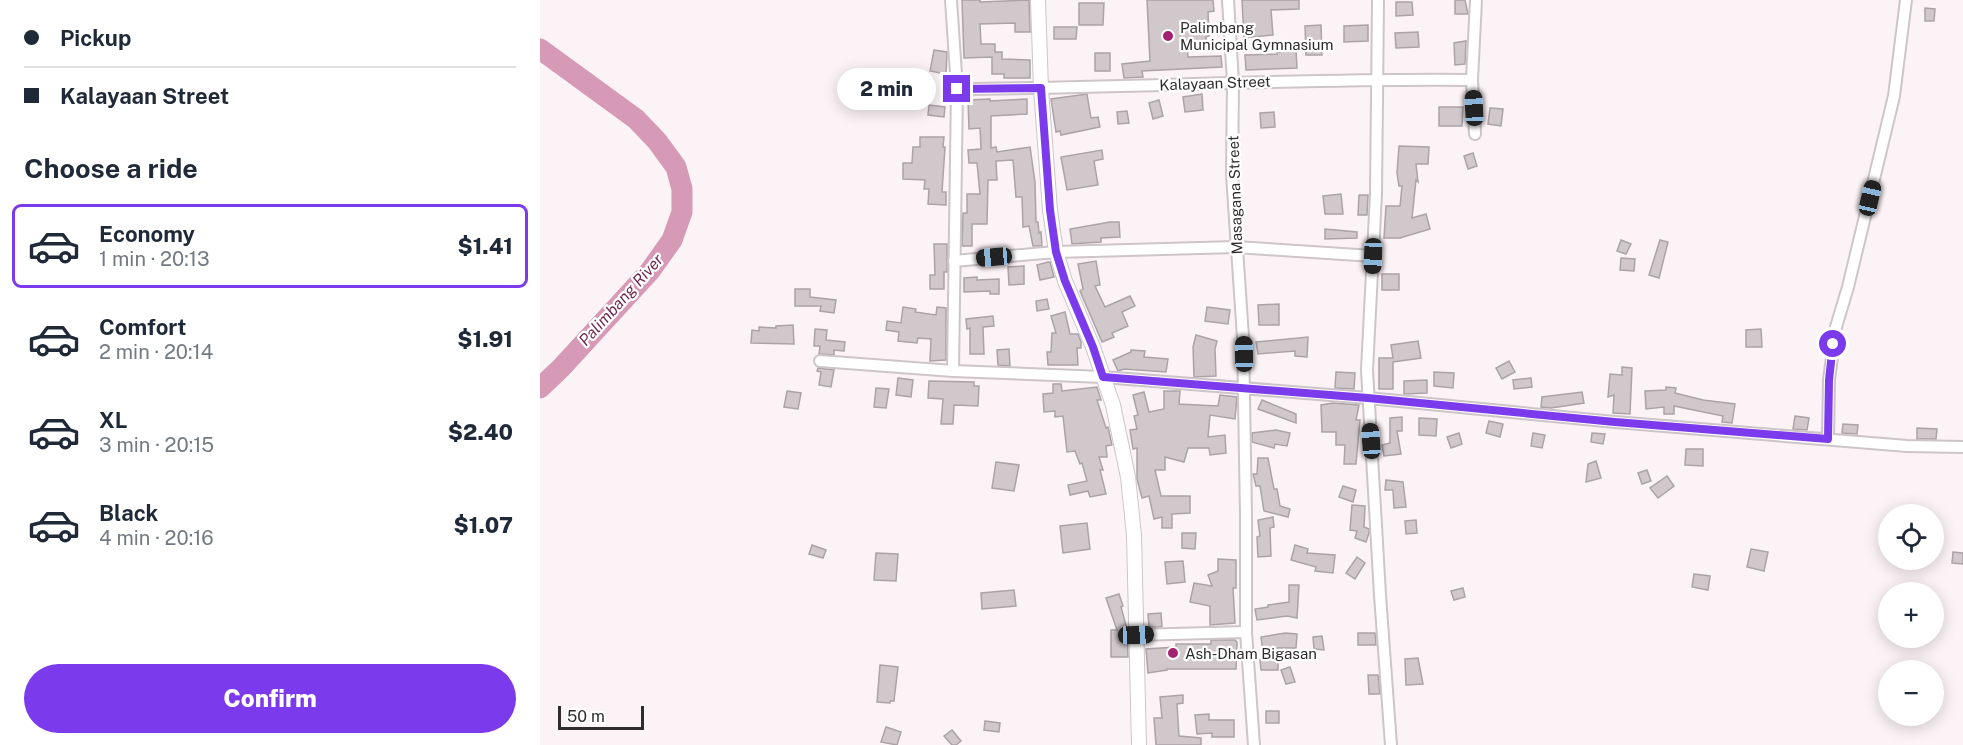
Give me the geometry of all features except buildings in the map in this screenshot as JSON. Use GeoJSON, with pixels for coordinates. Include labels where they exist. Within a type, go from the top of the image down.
{"type":"FeatureCollection","features":[{"type":"Feature","properties":{"kind":"street"},"geometry":{"type":"LineString","coordinates":[[951,0],[957,89],[953,371]]}},
{"type":"Feature","properties":{"kind":"street"},"geometry":{"type":"LineString","coordinates":[[1038,0],[1041,88],[1050,210],[1056,252],[1113,405],[1132,506],[1139,745]]}},
{"type":"Feature","properties":{"kind":"street","name":"Masagana Street"},"geometry":{"type":"LineString","coordinates":[[1228,0],[1233,82],[1232,175],[1243,337],[1246,632],[1254,745]]}},
{"type":"Feature","properties":{"kind":"street"},"geometry":{"type":"LineString","coordinates":[[1378,0],[1376,194],[1367,370],[1391,745]]}},
{"type":"Feature","properties":{"kind":"street"},"geometry":{"type":"LineString","coordinates":[[1475,134],[1472,80],[1476,0]]}},
{"type":"Feature","properties":{"kind":"street"},"geometry":{"type":"LineString","coordinates":[[1828,439],[1829,380],[1836,327],[1848,287],[1894,96],[1906,0]]}},
{"type":"Feature","properties":{"kind":"street","name":"Kalayaan Street"},"geometry":{"type":"LineString","coordinates":[[957,89],[1377,79],[1472,80]]}},
{"type":"Feature","properties":{"kind":"street"},"geometry":{"type":"LineString","coordinates":[[954,261],[1056,252],[1236,247],[1373,256]]}},
{"type":"Feature","properties":{"kind":"street"},"geometry":{"type":"LineString","coordinates":[[820,361],[953,371],[1103,377],[1907,446],[1963,447]]}},
{"type":"Feature","properties":{"kind":"street"},"geometry":{"type":"LineString","coordinates":[[1136,635],[1246,632]]}},
{"type":"Feature","properties":{"kind":"waterway","name":"Palimbang River"},"geometry":{"type":"LineString","coordinates":[[540,49],[636,119],[657,141],[676,167],[682,189],[682,212],[672,240],[650,271],[540,388]]}},
{"type":"Feature","properties":{"kind":"place","name":"Palimbang Municipal Gymnasium"},"geometry":{"type":"Point","coordinates":[1168,36]}},
{"type":"Feature","properties":{"kind":"place","name":"Ash-Dham Bigasan"},"geometry":{"type":"Point","coordinates":[1173,653]}},
{"type":"Feature","properties":{"kind":"route"},"geometry":{"type":"LineString","coordinates":[[957,89],[1041,88],[1050,210],[1056,252],[1103,377],[1828,439],[1829,380],[1833,344]]}}]}
